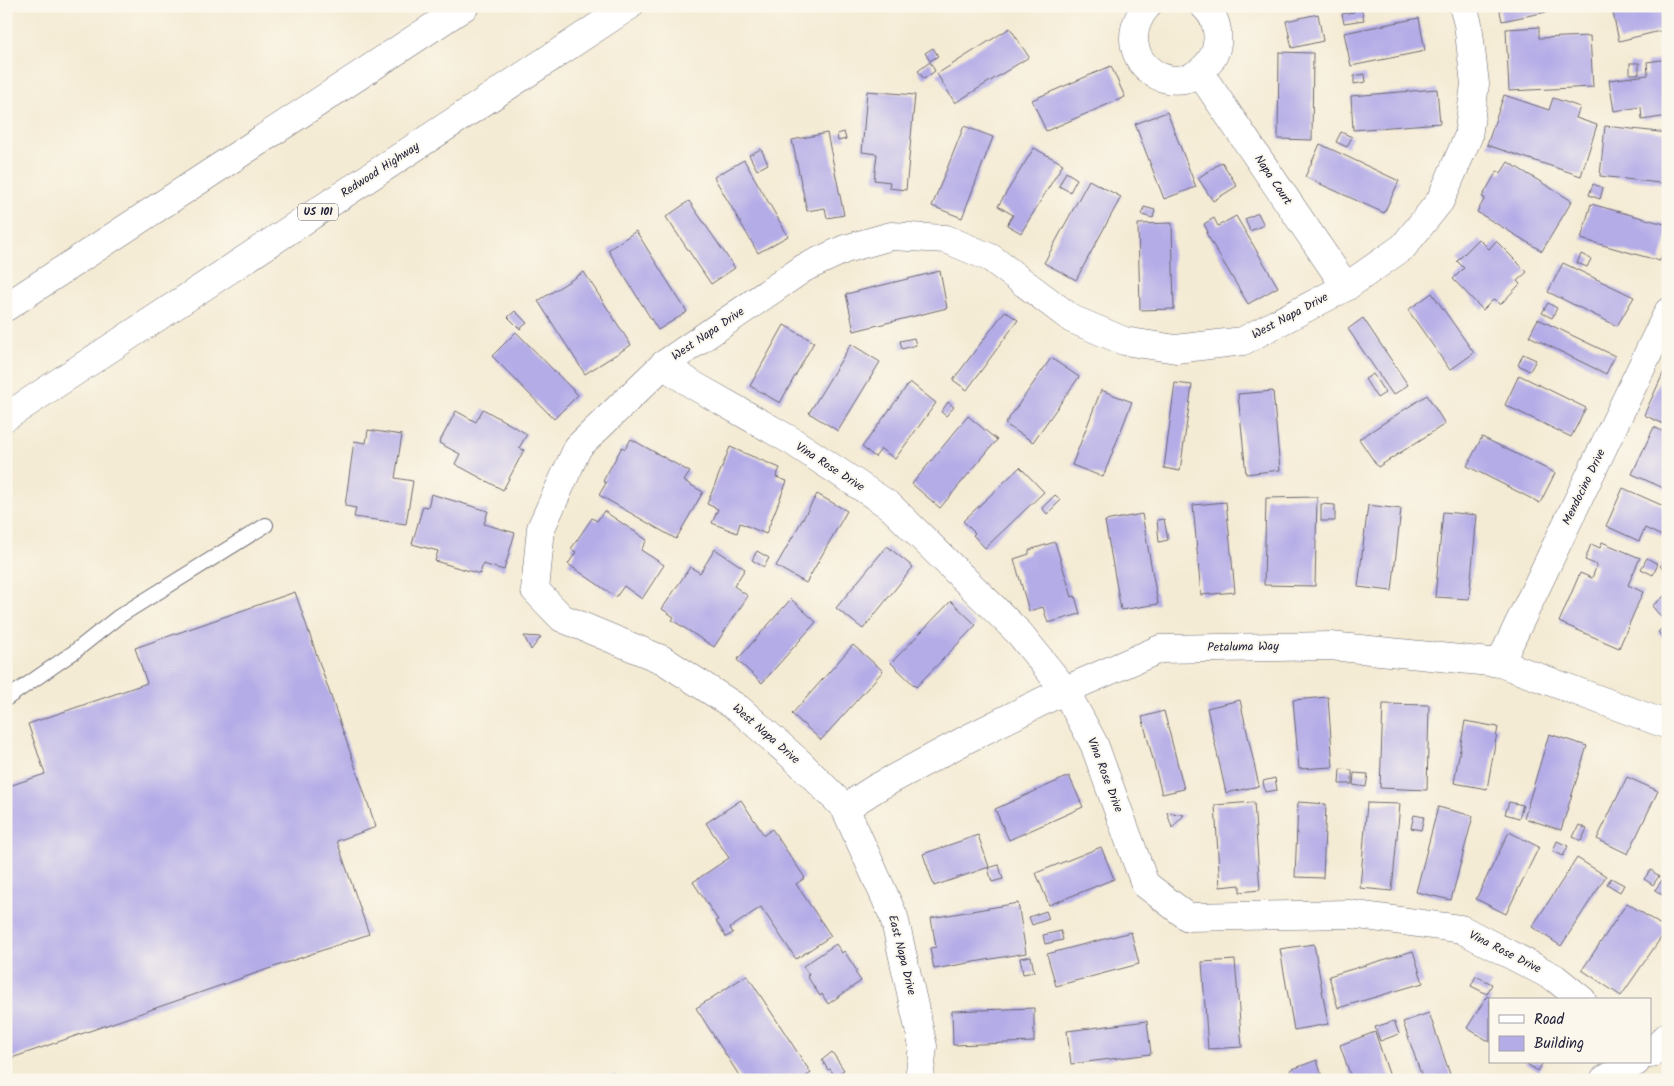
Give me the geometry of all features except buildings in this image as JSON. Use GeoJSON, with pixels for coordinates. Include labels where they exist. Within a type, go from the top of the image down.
{"type":"FeatureCollection","features":[{"type":"Feature","properties":{"kind":"main road"},"geometry":{"type":"LineString","coordinates":[[6,307],[465,6]]}},
{"type":"Feature","properties":{"kind":"main road","name":"Redwood Highway"},"geometry":{"type":"LineString","coordinates":[[6,417],[629,6]]}},
{"type":"Feature","properties":{"kind":"main road"},"geometry":{"type":"LineString","coordinates":[[1147,6],[1138,17],[1134,30],[1134,44],[1138,58],[1147,69],[1159,76],[1173,80],[1200,73],[1210,63],[1216,50],[1218,37],[1216,23],[1209,10],[1204,6]]}},
{"type":"Feature","properties":{"kind":"main road","name":"West Napa Drive"},"geometry":{"type":"LineString","coordinates":[[845,808],[800,763],[739,709],[663,660],[562,618],[535,590],[541,528],[578,446],[663,365],[804,268],[844,249],[891,236],[946,239],[991,258],[1072,319],[1124,340],[1176,350],[1242,341],[1346,287],[1403,247],[1440,201],[1468,137],[1475,84],[1468,24],[1463,6]]}},
{"type":"Feature","properties":{"kind":"main road","name":"Napa Court"},"geometry":{"type":"LineString","coordinates":[[1200,73],[1346,287]]}},
{"type":"Feature","properties":{"kind":"main road","name":"Mendocino Drive"},"geometry":{"type":"LineString","coordinates":[[1500,663],[1668,312]]}},
{"type":"Feature","properties":{"kind":"main road","name":"Vina Rose Drive"},"geometry":{"type":"LineString","coordinates":[[663,365],[695,386],[792,441],[890,506],[1020,634],[1065,690],[1094,744],[1145,884],[1188,917],[1350,914],[1461,930],[1555,978],[1580,998]]}},
{"type":"Feature","properties":{"kind":"main road","name":"Petaluma Way"},"geometry":{"type":"LineString","coordinates":[[845,808],[876,788],[960,742],[1065,690],[1160,649],[1330,646],[1500,663],[1668,725]]}},
{"type":"Feature","properties":{"kind":"main road","name":"East Napa Drive"},"geometry":{"type":"LineString","coordinates":[[845,808],[894,917],[923,1046],[919,1080]]}},
{"type":"Feature","properties":{"kind":"main road"},"geometry":{"type":"LineString","coordinates":[[1652,1052],[1668,1036]]}},
{"type":"Feature","properties":{"kind":"main road"},"geometry":{"type":"LineString","coordinates":[[1604,1080],[1632,1064]]}},
{"type":"Feature","properties":{"kind":"lane"},"geometry":{"type":"LineString","coordinates":[[6,699],[74,652],[118,617],[266,524]]}}]}
